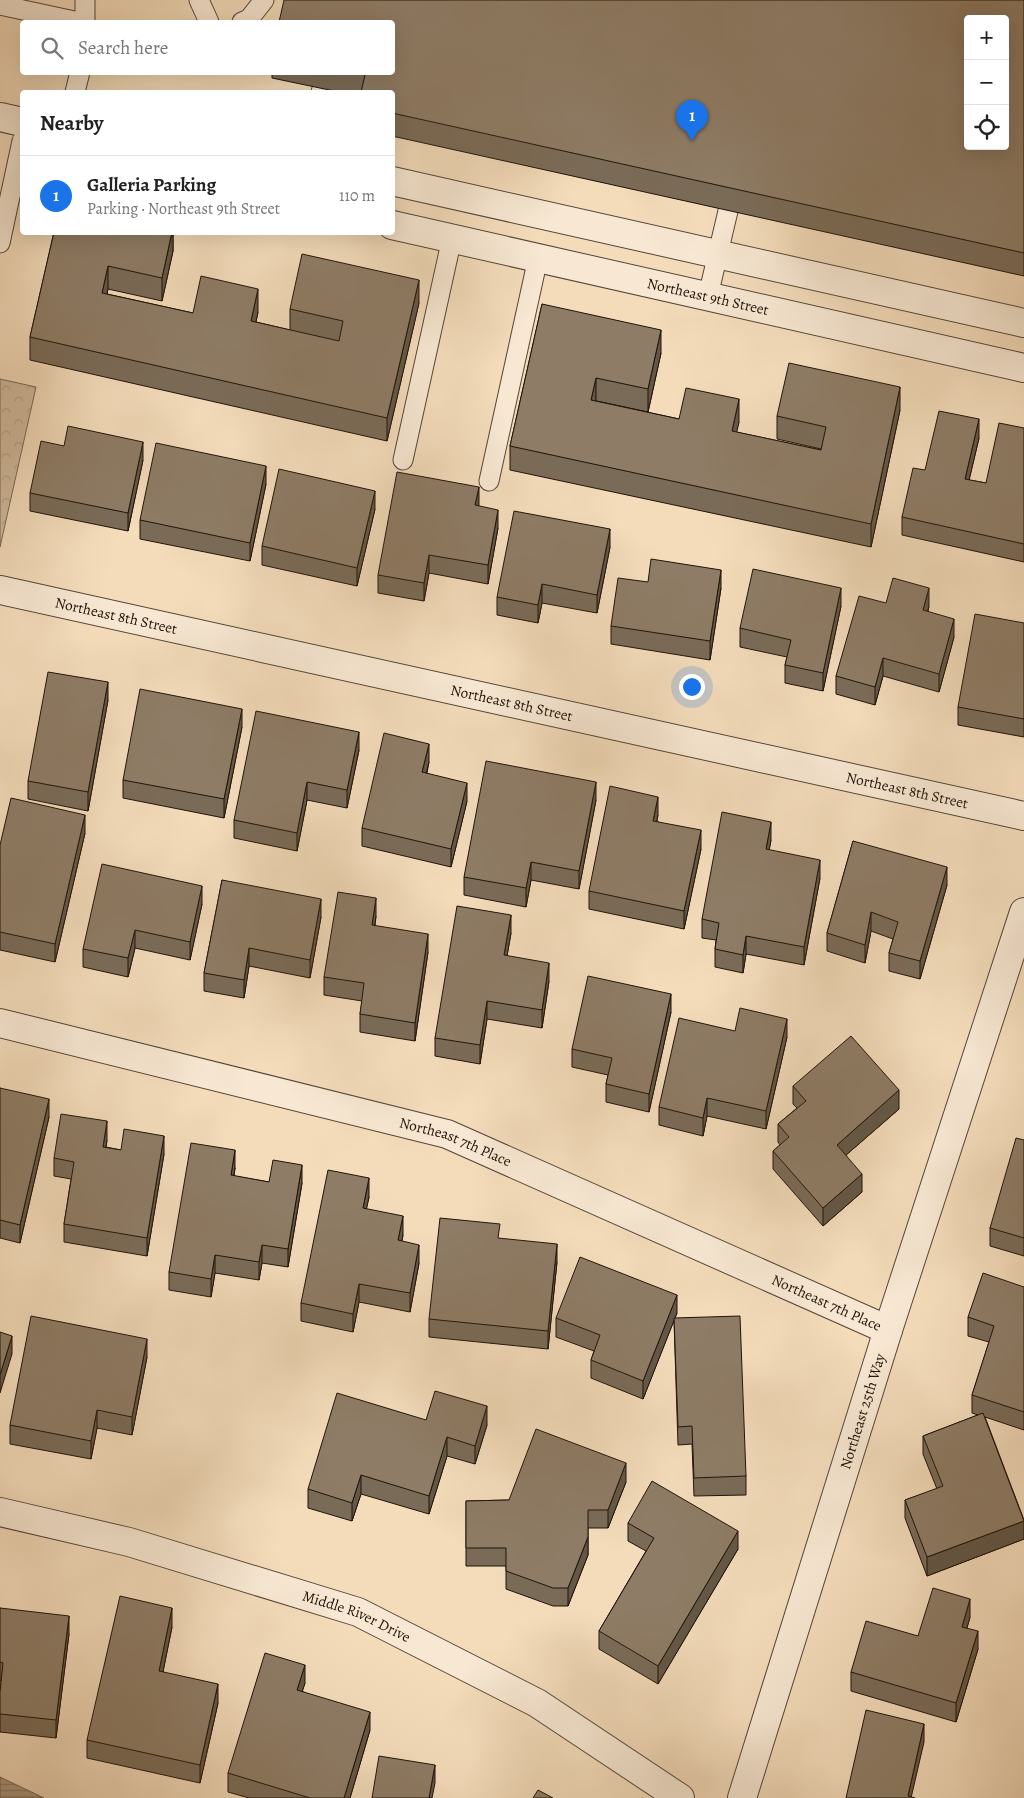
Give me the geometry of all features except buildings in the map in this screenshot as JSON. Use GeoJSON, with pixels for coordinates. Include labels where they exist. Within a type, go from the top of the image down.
{"type":"FeatureCollection","features":[{"type":"Feature","properties":{"kind":"street"},"geometry":{"type":"LineString","coordinates":[[0,117],[20,122]]}},
{"type":"Feature","properties":{"kind":"street"},"geometry":{"type":"LineString","coordinates":[[395,182],[1024,323]]}},
{"type":"Feature","properties":{"kind":"street","name":"Northeast 9th Street"},"geometry":{"type":"LineString","coordinates":[[395,226],[1024,368]]}},
{"type":"Feature","properties":{"kind":"street","name":"Northeast 8th Street"},"geometry":{"type":"LineString","coordinates":[[0,590],[1024,816]]}},
{"type":"Feature","properties":{"kind":"street","name":"Northeast 25th Way"},"geometry":{"type":"LineString","coordinates":[[742,1798],[888,1330],[1024,912]]}},
{"type":"Feature","properties":{"kind":"street","name":"Northeast 7th Place"},"geometry":{"type":"LineString","coordinates":[[0,1023],[447,1134],[888,1330]]}},
{"type":"Feature","properties":{"kind":"street","name":"Middle River Drive"},"geometry":{"type":"LineString","coordinates":[[0,1512],[129,1542],[358,1612],[537,1702],[680,1798]]}},
{"type":"Feature","properties":{"kind":"lane"},"geometry":{"type":"LineString","coordinates":[[85,0],[85,20]]}},
{"type":"Feature","properties":{"kind":"lane"},"geometry":{"type":"LineString","coordinates":[[247,20],[264,0]]}},
{"type":"Feature","properties":{"kind":"lane"},"geometry":{"type":"LineString","coordinates":[[0,5],[70,20]]}},
{"type":"Feature","properties":{"kind":"lane"},"geometry":{"type":"LineString","coordinates":[[76,90],[79,75]]}},
{"type":"Feature","properties":{"kind":"lane"},"geometry":{"type":"LineString","coordinates":[[0,244],[20,150]]}},
{"type":"Feature","properties":{"kind":"lane"},"geometry":{"type":"LineString","coordinates":[[708,296],[728,211]]}},
{"type":"Feature","properties":{"kind":"lane"},"geometry":{"type":"LineString","coordinates":[[403,460],[452,238]]}},
{"type":"Feature","properties":{"kind":"lane"},"geometry":{"type":"LineString","coordinates":[[489,481],[538,258]]}},
{"type":"Feature","properties":{"kind":"green space"},"geometry":{"type":"Polygon","coordinates":[[[0,379],[36,387],[0,547],[0,379]]]}},
{"type":"Feature","properties":{"kind":"shaded area"},"geometry":{"type":"Polygon","coordinates":[[[0,1777],[44,1798],[0,1798],[0,1777]]]}},
{"type":"Feature","properties":{"kind":"place","name":"Galleria Parking"},"geometry":{"type":"Point","coordinates":[692,141]}}]}
